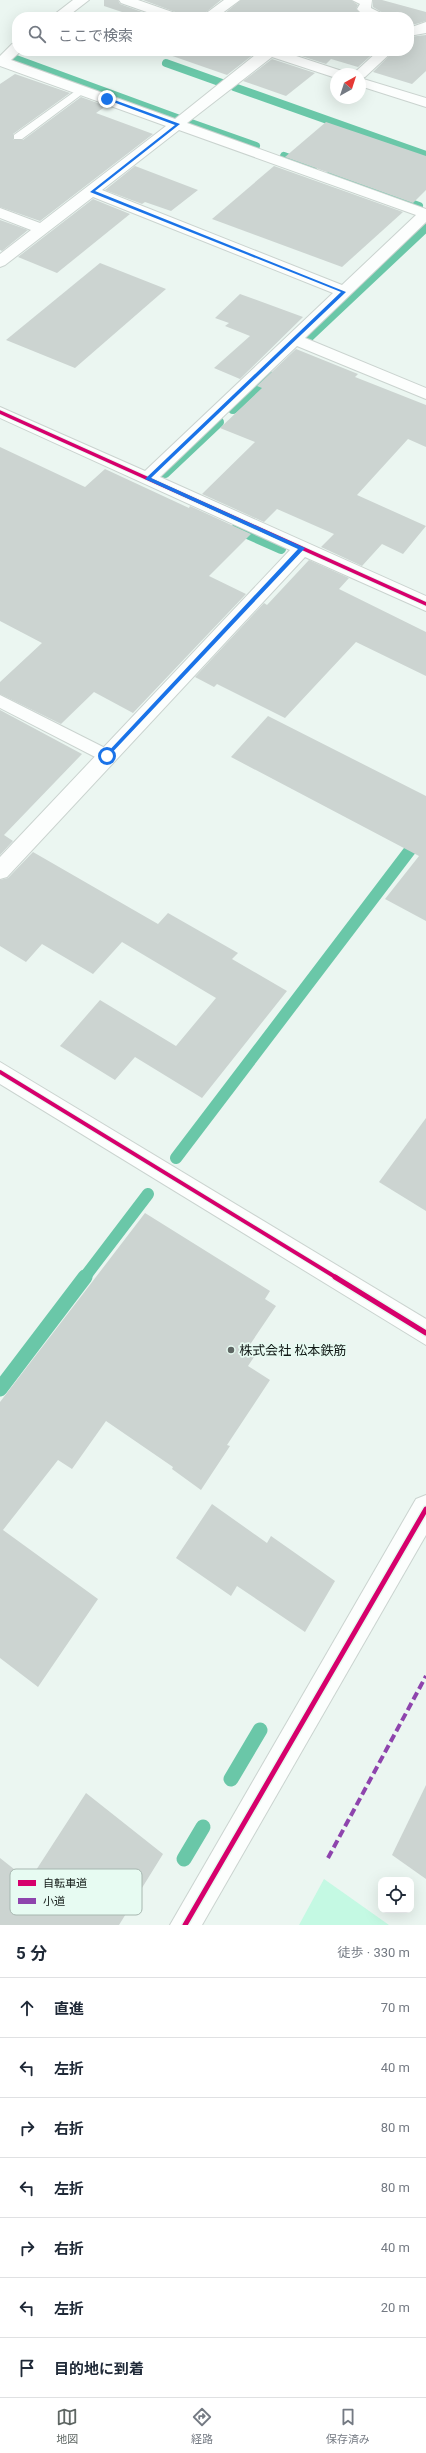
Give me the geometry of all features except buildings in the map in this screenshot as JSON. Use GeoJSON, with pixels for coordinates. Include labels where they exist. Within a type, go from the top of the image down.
{"type":"FeatureCollection","features":[{"type":"Feature","properties":{"kind":"street"},"geometry":{"type":"LineString","coordinates":[[65,12],[82,0]]}},
{"type":"Feature","properties":{"kind":"street"},"geometry":{"type":"LineString","coordinates":[[126,0],[159,12]]}},
{"type":"Feature","properties":{"kind":"street"},"geometry":{"type":"LineString","coordinates":[[215,12],[233,0]]}},
{"type":"Feature","properties":{"kind":"street"},"geometry":{"type":"LineString","coordinates":[[359,0],[367,2],[364,9],[368,12]]}},
{"type":"Feature","properties":{"kind":"street"},"geometry":{"type":"LineString","coordinates":[[414,27],[425,29]]}},
{"type":"Feature","properties":{"kind":"street"},"geometry":{"type":"LineString","coordinates":[[414,31],[425,29]]}},
{"type":"Feature","properties":{"kind":"street"},"geometry":{"type":"LineString","coordinates":[[0,61],[12,51]]}},
{"type":"Feature","properties":{"kind":"street"},"geometry":{"type":"LineString","coordinates":[[0,262],[263,56]]}},
{"type":"Feature","properties":{"kind":"street"},"geometry":{"type":"LineString","coordinates":[[281,56],[330,72]]}},
{"type":"Feature","properties":{"kind":"street"},"geometry":{"type":"LineString","coordinates":[[366,69],[380,56]]}},
{"type":"Feature","properties":{"kind":"street"},"geometry":{"type":"LineString","coordinates":[[0,61],[426,214],[148,479]]}},
{"type":"Feature","properties":{"kind":"street"},"geometry":{"type":"LineString","coordinates":[[366,84],[426,103]]}},
{"type":"Feature","properties":{"kind":"street"},"geometry":{"type":"LineString","coordinates":[[91,191],[344,292]]}},
{"type":"Feature","properties":{"kind":"street"},"geometry":{"type":"LineString","coordinates":[[0,213],[42,229]]}},
{"type":"Feature","properties":{"kind":"street"},"geometry":{"type":"LineString","coordinates":[[294,339],[426,394]]}},
{"type":"Feature","properties":{"kind":"street"},"geometry":{"type":"LineString","coordinates":[[0,412],[426,604]]}},
{"type":"Feature","properties":{"kind":"street"},"geometry":{"type":"LineString","coordinates":[[0,871],[302,548]]}},
{"type":"Feature","properties":{"kind":"street"},"geometry":{"type":"LineString","coordinates":[[0,1072],[426,1333]]}},
{"type":"Feature","properties":{"kind":"street"},"geometry":{"type":"LineString","coordinates":[[185,1925],[426,1508]]}},
{"type":"Feature","properties":{"kind":"lane"},"geometry":{"type":"LineString","coordinates":[[18,137],[82,90]]}},
{"type":"Feature","properties":{"kind":"lane"},"geometry":{"type":"LineString","coordinates":[[0,701],[107,756]]}},
{"type":"Feature","properties":{"kind":"green space"},"geometry":{"type":"Polygon","coordinates":[[[324,1879],[389,1925],[299,1925],[324,1879]]]}},
{"type":"Feature","properties":{"kind":"waterway"},"geometry":{"type":"LineString","coordinates":[[16,59],[177,118]]}},
{"type":"Feature","properties":{"kind":"waterway"},"geometry":{"type":"LineString","coordinates":[[166,63],[222,83]]}},
{"type":"Feature","properties":{"kind":"waterway"},"geometry":{"type":"LineString","coordinates":[[234,87],[426,155]]}},
{"type":"Feature","properties":{"kind":"waterway"},"geometry":{"type":"LineString","coordinates":[[191,123],[256,146]]}},
{"type":"Feature","properties":{"kind":"waterway"},"geometry":{"type":"LineString","coordinates":[[284,156],[313,167]]}},
{"type":"Feature","properties":{"kind":"waterway"},"geometry":{"type":"LineString","coordinates":[[331,174],[419,206]]}},
{"type":"Feature","properties":{"kind":"waterway"},"geometry":{"type":"LineString","coordinates":[[309,338],[426,228]]}},
{"type":"Feature","properties":{"kind":"waterway"},"geometry":{"type":"LineString","coordinates":[[233,409],[269,376]]}},
{"type":"Feature","properties":{"kind":"waterway"},"geometry":{"type":"LineString","coordinates":[[165,473],[219,422]]}},
{"type":"Feature","properties":{"kind":"waterway"},"geometry":{"type":"LineString","coordinates":[[236,529],[281,549]]}},
{"type":"Feature","properties":{"kind":"waterway"},"geometry":{"type":"LineString","coordinates":[[176,1158],[426,829]]}},
{"type":"Feature","properties":{"kind":"waterway"},"geometry":{"type":"LineString","coordinates":[[84,1278],[148,1194]]}},
{"type":"Feature","properties":{"kind":"waterway"},"geometry":{"type":"LineString","coordinates":[[0,1389],[85,1277]]}},
{"type":"Feature","properties":{"kind":"waterway"},"geometry":{"type":"LineString","coordinates":[[231,1779],[260,1730]]}},
{"type":"Feature","properties":{"kind":"waterway"},"geometry":{"type":"LineString","coordinates":[[184,1859],[203,1827]]}},
{"type":"Feature","properties":{"kind":"marked path"},"geometry":{"type":"LineString","coordinates":[[328,1858],[426,1676]]}},
{"type":"Feature","properties":{"kind":"cycle path"},"geometry":{"type":"LineString","coordinates":[[0,412],[426,604]]}},
{"type":"Feature","properties":{"kind":"cycle path"},"geometry":{"type":"LineString","coordinates":[[0,1072],[426,1333]]}},
{"type":"Feature","properties":{"kind":"cycle path"},"geometry":{"type":"LineString","coordinates":[[185,1925],[426,1509]]}},
{"type":"Feature","properties":{"kind":"place","name":"株式会社 松本鉄筋"},"geometry":{"type":"Point","coordinates":[231,1350]}},
{"type":"Feature","properties":{"kind":"route"},"geometry":{"type":"LineString","coordinates":[[107,99],[178,124],[91,191],[344,292],[148,479],[302,548],[107,756]]}}]}
